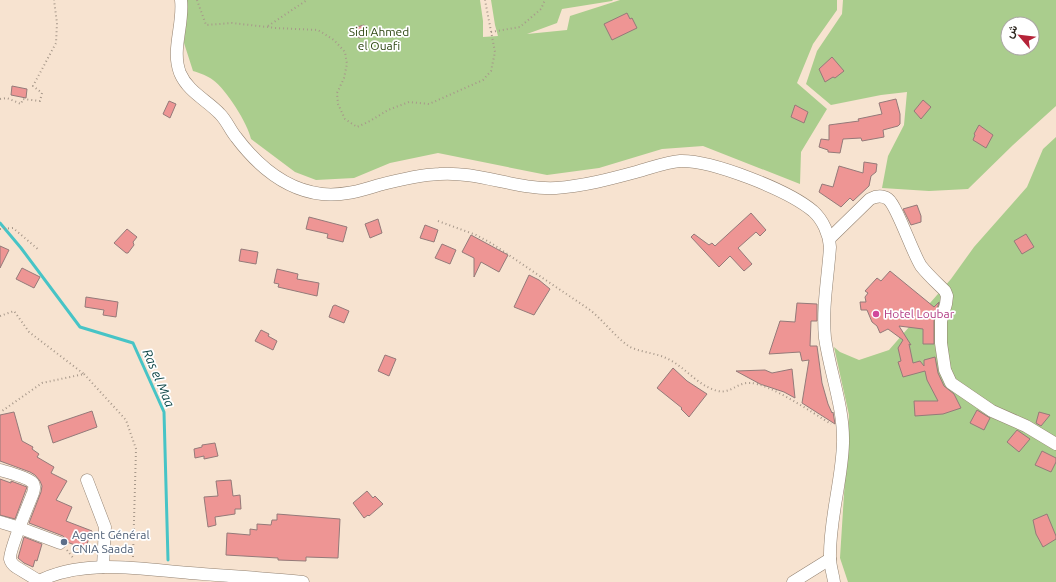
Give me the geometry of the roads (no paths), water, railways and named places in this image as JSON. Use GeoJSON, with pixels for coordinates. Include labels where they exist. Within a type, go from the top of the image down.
{"type":"FeatureCollection","features":[{"type":"Feature","properties":{"kind":"street"},"geometry":{"type":"LineString","coordinates":[[181,0],[181,18],[177,40],[180,73],[190,88],[218,112],[227,122],[234,135],[262,168],[303,190],[322,194],[350,194],[415,176],[440,173],[467,175],[525,186],[555,188],[584,184],[679,161],[696,162],[716,166],[771,187],[791,197],[813,211],[822,222],[830,238],[824,320],[825,337],[842,430],[842,462],[831,540],[830,559],[834,582]]}},
{"type":"Feature","properties":{"kind":"street"},"geometry":{"type":"LineString","coordinates":[[830,238],[870,199],[879,196],[888,199],[894,207],[921,266],[945,291],[947,296],[941,321],[941,343],[945,370],[951,383],[992,411],[1026,426],[1056,444]]}},
{"type":"Feature","properties":{"kind":"street"},"geometry":{"type":"LineString","coordinates":[[0,470],[33,483],[33,493],[11,554],[11,562],[16,567],[38,581],[65,571],[81,568],[103,567],[271,578],[303,582]]}},
{"type":"Feature","properties":{"kind":"street"},"geometry":{"type":"LineString","coordinates":[[87,480],[105,527],[103,567]]}},
{"type":"Feature","properties":{"kind":"street"},"geometry":{"type":"LineString","coordinates":[[0,522],[60,543]]}},
{"type":"Feature","properties":{"kind":"street"},"geometry":{"type":"LineString","coordinates":[[793,582],[830,559]]}},
{"type":"Feature","properties":{"kind":"waterway","name":"Ras el Maa"},"geometry":{"type":"LineString","coordinates":[[0,223],[21,248],[80,327],[133,343],[164,412],[168,560]]}},
{"type":"Feature","properties":{"kind":"place","name":"Hotel Loubar"},"geometry":{"type":"Point","coordinates":[876,314]}},
{"type":"Feature","properties":{"kind":"place","name":"Agent Général CNIA Saada"},"geometry":{"type":"Point","coordinates":[64,542]}},
{"type":"Feature","properties":{"kind":"park label","name":"Sidi Ahmed el Ouafi"},"geometry":{"type":"Point","coordinates":[379,39]}}]}
